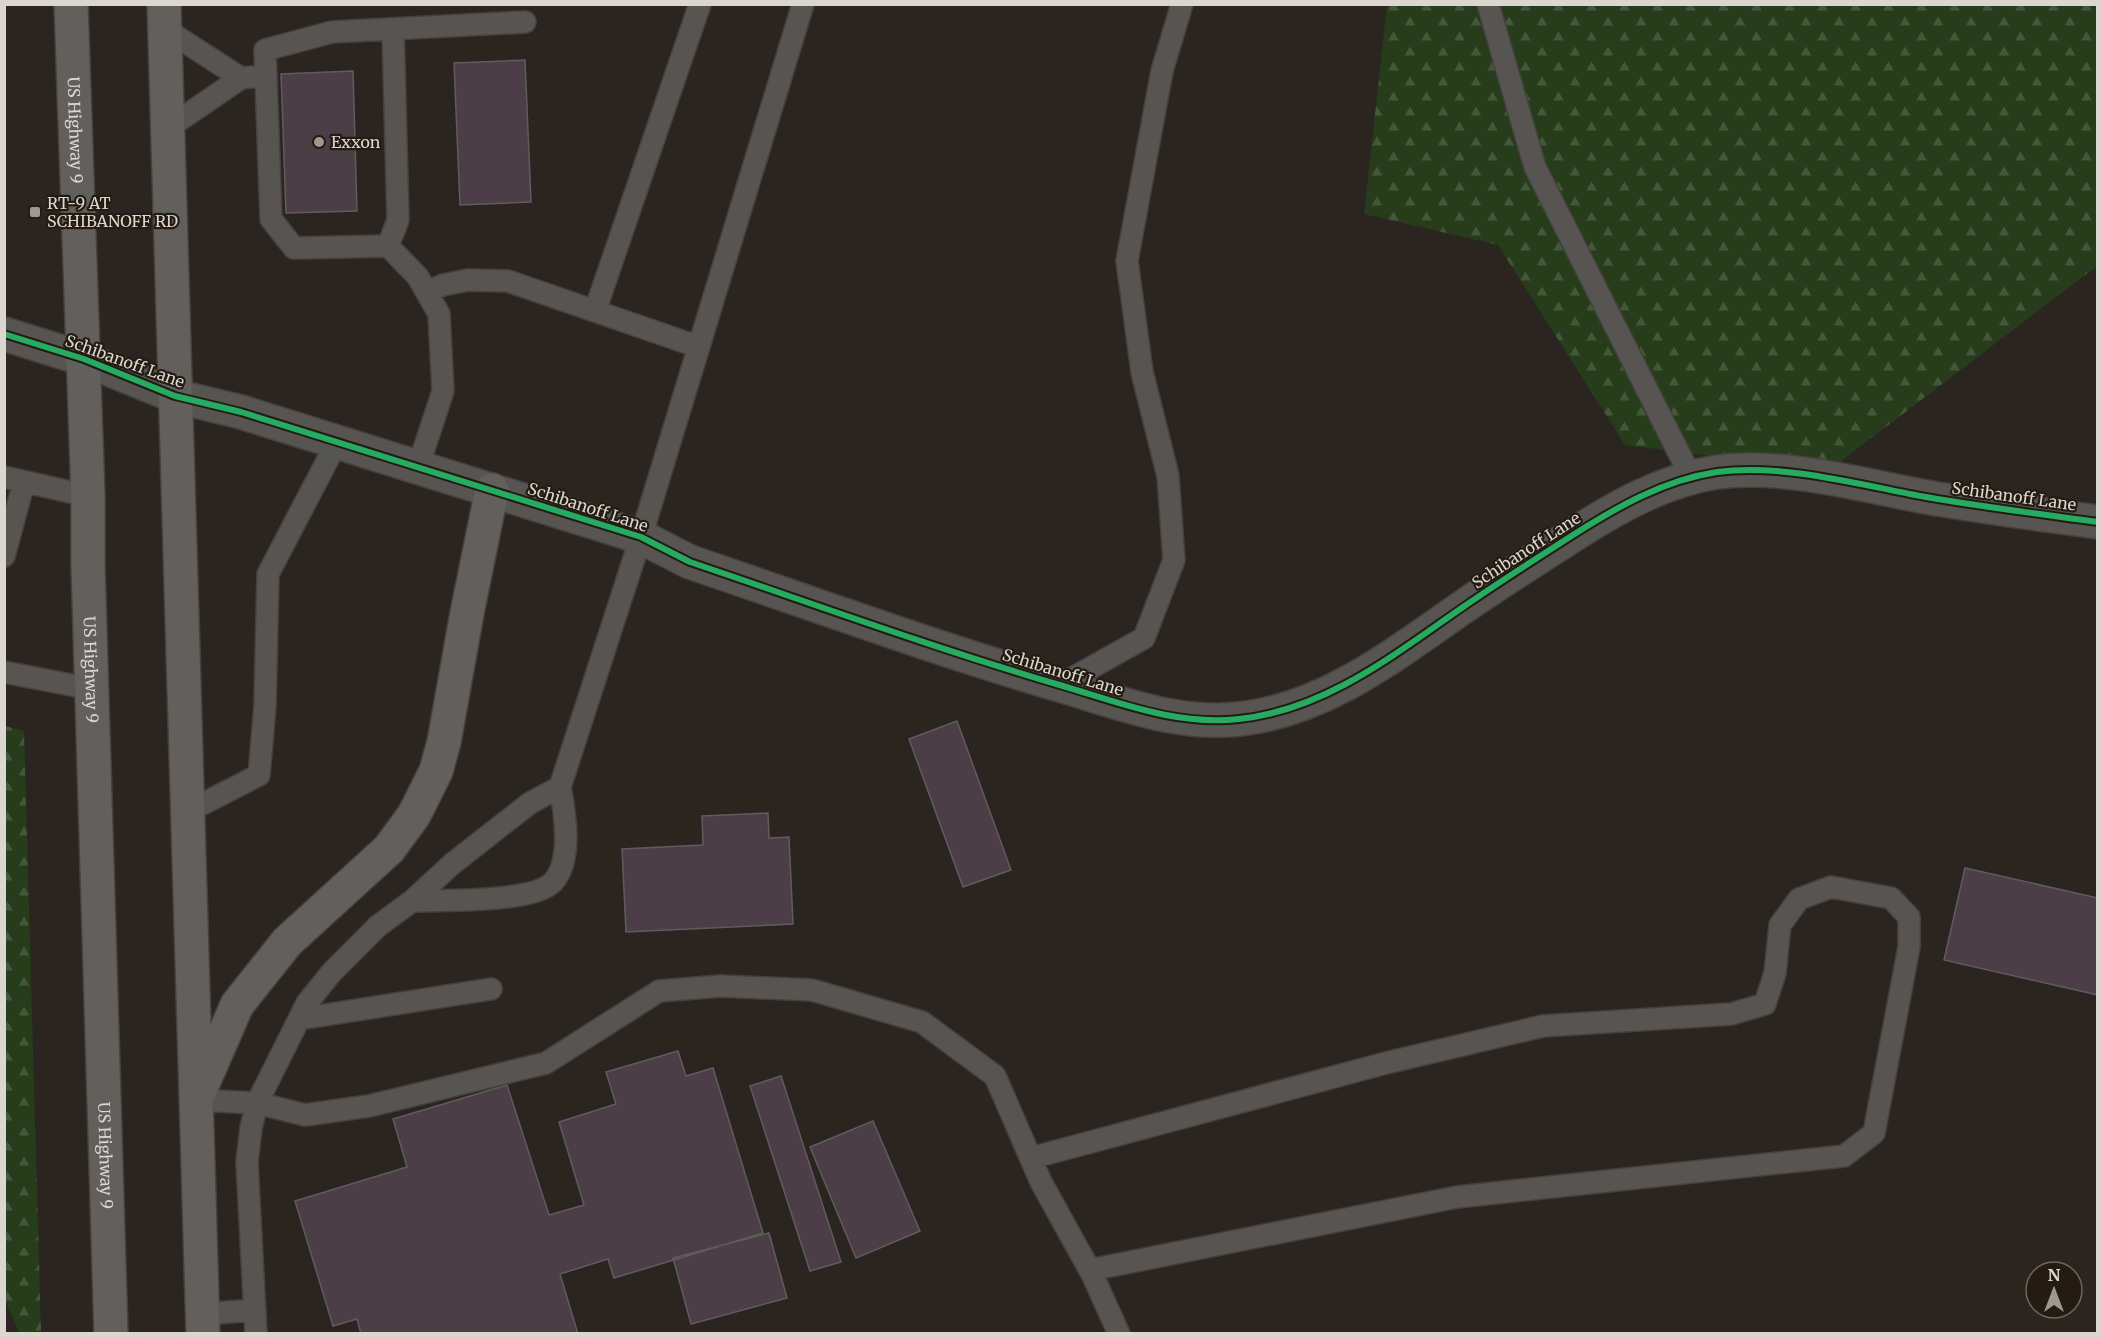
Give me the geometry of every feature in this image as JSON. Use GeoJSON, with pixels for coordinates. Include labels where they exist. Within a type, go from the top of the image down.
{"type":"FeatureCollection","features":[{"type":"Feature","properties":{"kind":"highway","name":"US Highway 9"},"geometry":{"type":"LineString","coordinates":[[71,4],[84,358],[111,1334]]}},
{"type":"Feature","properties":{"kind":"highway"},"geometry":{"type":"LineString","coordinates":[[165,17],[203,1324]]}},
{"type":"Feature","properties":{"kind":"highway"},"geometry":{"type":"LineString","coordinates":[[195,1100],[237,1005],[287,942],[389,849],[414,815],[423,798],[436,771],[444,742],[492,490]]}},
{"type":"Feature","properties":{"kind":"street","name":"Schibanoff Lane"},"geometry":{"type":"LineString","coordinates":[[4,334],[84,358],[175,396],[241,412],[641,537],[690,562],[998,667],[1173,717],[1204,720],[1239,719],[1287,710],[1334,691],[1381,664],[1497,583],[1617,507],[1662,487],[1716,472],[1759,470],[1800,474],[1934,498],[2097,522]]}},
{"type":"Feature","properties":{"kind":"lane"},"geometry":{"type":"LineString","coordinates":[[595,311],[700,4]]}},
{"type":"Feature","properties":{"kind":"lane"},"geometry":{"type":"LineString","coordinates":[[412,901],[485,899],[541,890],[553,881],[562,864],[566,838],[565,813],[560,787],[641,537],[803,4]]}},
{"type":"Feature","properties":{"kind":"lane"},"geometry":{"type":"LineString","coordinates":[[1060,685],[1144,638],[1174,560],[1168,476],[1142,372],[1127,261],[1162,71],[1182,4]]}},
{"type":"Feature","properties":{"kind":"lane"},"geometry":{"type":"LineString","coordinates":[[1488,4],[1535,167],[1692,479]]}},
{"type":"Feature","properties":{"kind":"lane"},"geometry":{"type":"LineString","coordinates":[[165,17],[241,78]]}},
{"type":"Feature","properties":{"kind":"lane"},"geometry":{"type":"LineString","coordinates":[[418,467],[443,391],[439,314],[418,277],[388,246],[294,248],[271,219],[265,50],[332,32],[525,22]]}},
{"type":"Feature","properties":{"kind":"lane"},"geometry":{"type":"LineString","coordinates":[[388,246],[398,220],[393,29]]}},
{"type":"Feature","properties":{"kind":"lane"},"geometry":{"type":"LineString","coordinates":[[168,128],[241,78],[266,76]]}},
{"type":"Feature","properties":{"kind":"lane"},"geometry":{"type":"LineString","coordinates":[[427,292],[443,285],[468,280],[508,281],[699,347]]}},
{"type":"Feature","properties":{"kind":"lane"},"geometry":{"type":"LineString","coordinates":[[187,812],[259,775],[265,706],[268,574],[337,442]]}},
{"type":"Feature","properties":{"kind":"lane"},"geometry":{"type":"LineString","coordinates":[[4,556],[14,479],[88,496]]}},
{"type":"Feature","properties":{"kind":"lane"},"geometry":{"type":"LineString","coordinates":[[4,672],[92,690]]}},
{"type":"Feature","properties":{"kind":"lane"},"geometry":{"type":"LineString","coordinates":[[256,1334],[247,1162],[251,1128],[257,1103],[307,1002],[332,972],[378,926],[412,901],[452,864],[530,803],[560,787]]}},
{"type":"Feature","properties":{"kind":"lane"},"geometry":{"type":"LineString","coordinates":[[1031,1158],[1386,1063],[1544,1026],[1731,1014],[1766,1004],[1776,973],[1780,925],[1799,899],[1831,887],[1891,898],[1909,917],[1909,947],[1874,1133],[1844,1156],[1457,1197],[1090,1270]]}},
{"type":"Feature","properties":{"kind":"lane"},"geometry":{"type":"LineString","coordinates":[[195,1100],[257,1103],[305,1115],[369,1106],[546,1063],[659,991],[720,986],[812,990],[922,1022],[995,1076],[1041,1182],[1090,1270],[1119,1334]]}},
{"type":"Feature","properties":{"kind":"lane"},"geometry":{"type":"LineString","coordinates":[[298,1019],[491,989]]}},
{"type":"Feature","properties":{"kind":"lane"},"geometry":{"type":"LineString","coordinates":[[203,1324],[255,1310]]}},
{"type":"Feature","properties":{"kind":"green space"},"geometry":{"type":"Polygon","coordinates":[[[1387,5],[2097,5],[2097,266],[1828,471],[1625,445],[1498,245],[1364,214],[1387,5]]]}},
{"type":"Feature","properties":{"kind":"green space"},"geometry":{"type":"Polygon","coordinates":[[[5,726],[24,731],[41,1333],[18,1333],[5,1301],[5,726]]]}},
{"type":"Feature","properties":{"kind":"building"},"geometry":{"type":"Polygon","coordinates":[[[525,60],[531,202],[460,205],[454,63],[525,60]]]}},
{"type":"Feature","properties":{"kind":"building","name":"Exxon"},"geometry":{"type":"Polygon","coordinates":[[[353,71],[357,211],[286,213],[281,74],[353,71]]]}},
{"type":"Feature","properties":{"kind":"building"},"geometry":{"type":"Polygon","coordinates":[[[957,721],[1011,870],[963,887],[909,739],[957,721]]]}},
{"type":"Feature","properties":{"kind":"building"},"geometry":{"type":"Polygon","coordinates":[[[768,813],[769,838],[789,837],[793,924],[626,932],[622,849],[703,845],[702,816],[768,813]]]}},
{"type":"Feature","properties":{"kind":"building"},"geometry":{"type":"Polygon","coordinates":[[[1965,868],[2098,898],[2098,995],[1944,960],[1965,868]]]}},
{"type":"Feature","properties":{"kind":"building"},"geometry":{"type":"Polygon","coordinates":[[[678,1051],[686,1076],[713,1068],[763,1233],[614,1278],[608,1259],[560,1274],[578,1334],[361,1334],[357,1319],[333,1326],[295,1201],[407,1167],[393,1119],[507,1085],[549,1215],[584,1205],[559,1122],[616,1104],[606,1072],[678,1051]]]}},
{"type":"Feature","properties":{"kind":"building"},"geometry":{"type":"Polygon","coordinates":[[[781,1076],[841,1262],[810,1271],[750,1086],[781,1076]]]}},
{"type":"Feature","properties":{"kind":"building"},"geometry":{"type":"Polygon","coordinates":[[[873,1121],[920,1231],[856,1258],[810,1147],[873,1121]]]}},
{"type":"Feature","properties":{"kind":"building"},"geometry":{"type":"Polygon","coordinates":[[[769,1233],[787,1298],[691,1324],[673,1258],[769,1233]]]}},
{"type":"Feature","properties":{"kind":"cycle path"},"geometry":{"type":"LineString","coordinates":[[4,334],[84,359],[175,396],[241,412],[641,537],[690,562],[969,657],[1128,706],[1194,719],[1239,719],[1271,713],[1331,692],[1386,660],[1506,578],[1607,514],[1660,488],[1697,476],[1742,470],[1795,473],[1947,501],[2098,522]]}},
{"type":"Feature","properties":{"kind":"place","name":"Exxon"},"geometry":{"type":"Point","coordinates":[319,142]}},
{"type":"Feature","properties":{"kind":"place","name":"RT-9 AT SCHIBANOFF RD"},"geometry":{"type":"Point","coordinates":[35,212]}}]}
